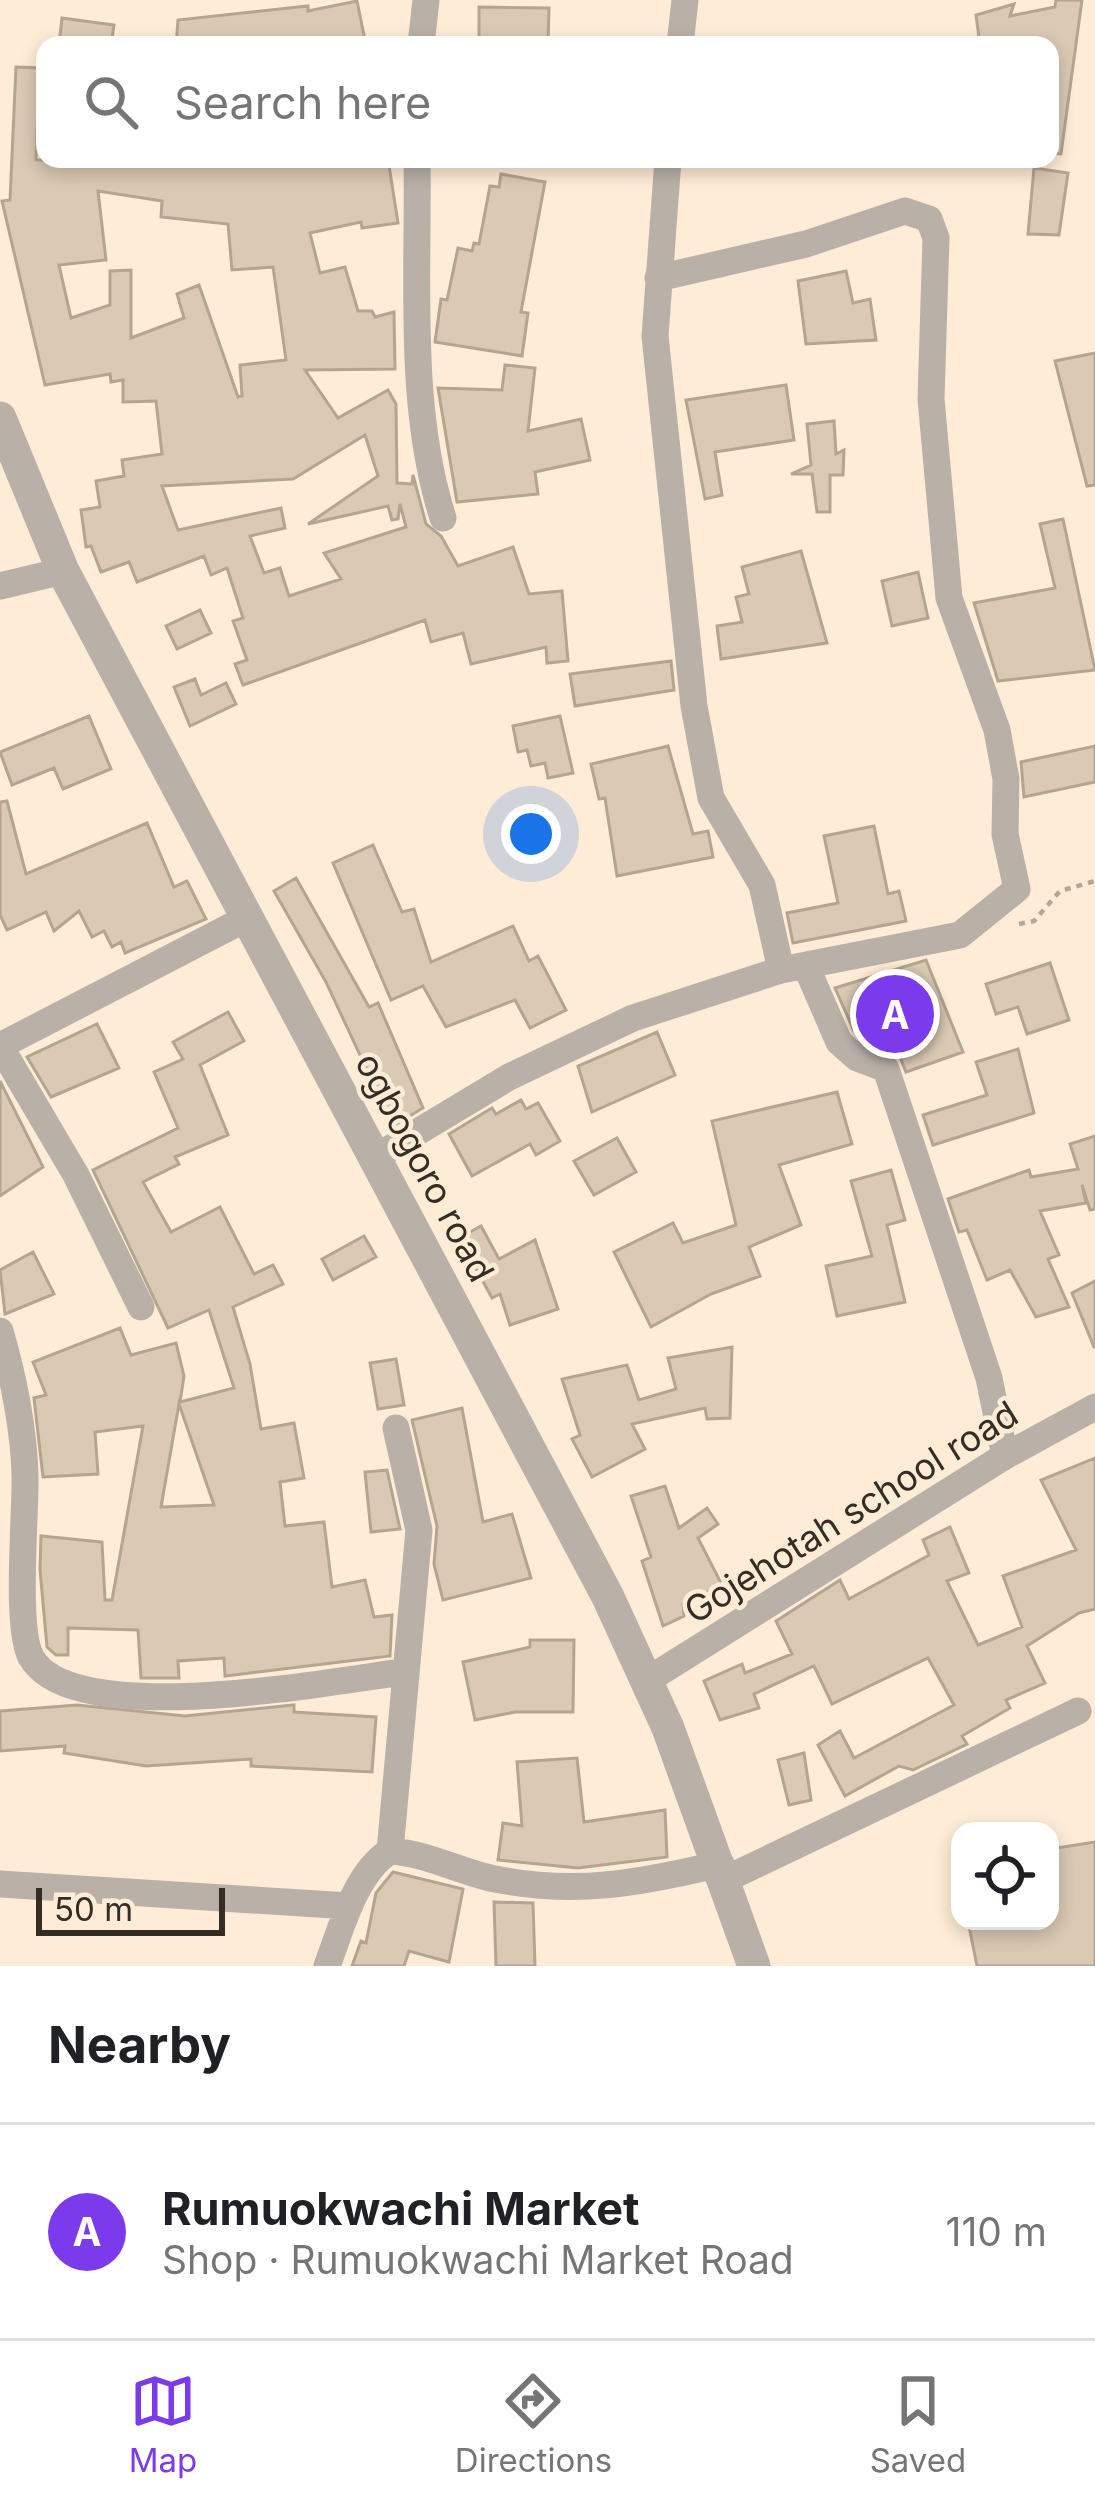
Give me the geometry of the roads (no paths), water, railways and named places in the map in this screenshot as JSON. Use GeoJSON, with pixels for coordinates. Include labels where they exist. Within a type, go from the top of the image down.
{"type":"FeatureCollection","features":[{"type":"Feature","properties":{"kind":"street"},"geometry":{"type":"LineString","coordinates":[[423,36],[426,0]]}},
{"type":"Feature","properties":{"kind":"street"},"geometry":{"type":"LineString","coordinates":[[681,36],[685,0]]}},
{"type":"Feature","properties":{"kind":"street"},"geometry":{"type":"LineString","coordinates":[[417,168],[421,396],[430,478],[443,518]]}},
{"type":"Feature","properties":{"kind":"street"},"geometry":{"type":"LineString","coordinates":[[667,168],[655,336],[694,706],[711,799],[763,885],[793,968],[839,1042],[857,1058],[886,1069],[897,1093],[913,1159],[989,1378],[1005,1456]]}},
{"type":"Feature","properties":{"kind":"street"},"geometry":{"type":"LineString","coordinates":[[376,1157],[509,1077],[633,1018],[793,968],[960,935],[1017,889],[1005,834],[1006,779],[997,730],[949,598],[931,399],[936,238],[929,219],[905,212],[806,244],[658,278]]}},
{"type":"Feature","properties":{"kind":"street","name":"ogbogoro road"},"geometry":{"type":"LineString","coordinates":[[0,418],[63,571],[608,1597],[723,1871],[754,1966]]}},
{"type":"Feature","properties":{"kind":"street"},"geometry":{"type":"LineString","coordinates":[[0,586],[63,571]]}},
{"type":"Feature","properties":{"kind":"street"},"geometry":{"type":"LineString","coordinates":[[142,1307],[2,1039],[247,917]]}},
{"type":"Feature","properties":{"kind":"street"},"geometry":{"type":"LineString","coordinates":[[0,1331],[25,1469],[25,1625],[30,1656],[49,1676],[106,1695],[188,1699],[403,1672]]}},
{"type":"Feature","properties":{"kind":"street","name":"Gojehotah school road"},"geometry":{"type":"LineString","coordinates":[[646,1682],[1005,1456],[1095,1407]]}},
{"type":"Feature","properties":{"kind":"street"},"geometry":{"type":"LineString","coordinates":[[327,1966],[350,1906],[390,1850],[419,1530],[396,1428]]}},
{"type":"Feature","properties":{"kind":"street"},"geometry":{"type":"LineString","coordinates":[[390,1850],[485,1877],[564,1890],[622,1887],[723,1871],[1078,1711]]}},
{"type":"Feature","properties":{"kind":"street"},"geometry":{"type":"LineString","coordinates":[[0,1884],[350,1906]]}},
{"type":"Feature","properties":{"kind":"place","name":"Rumuokwachi Market"},"geometry":{"type":"Point","coordinates":[895,1014]}}]}
